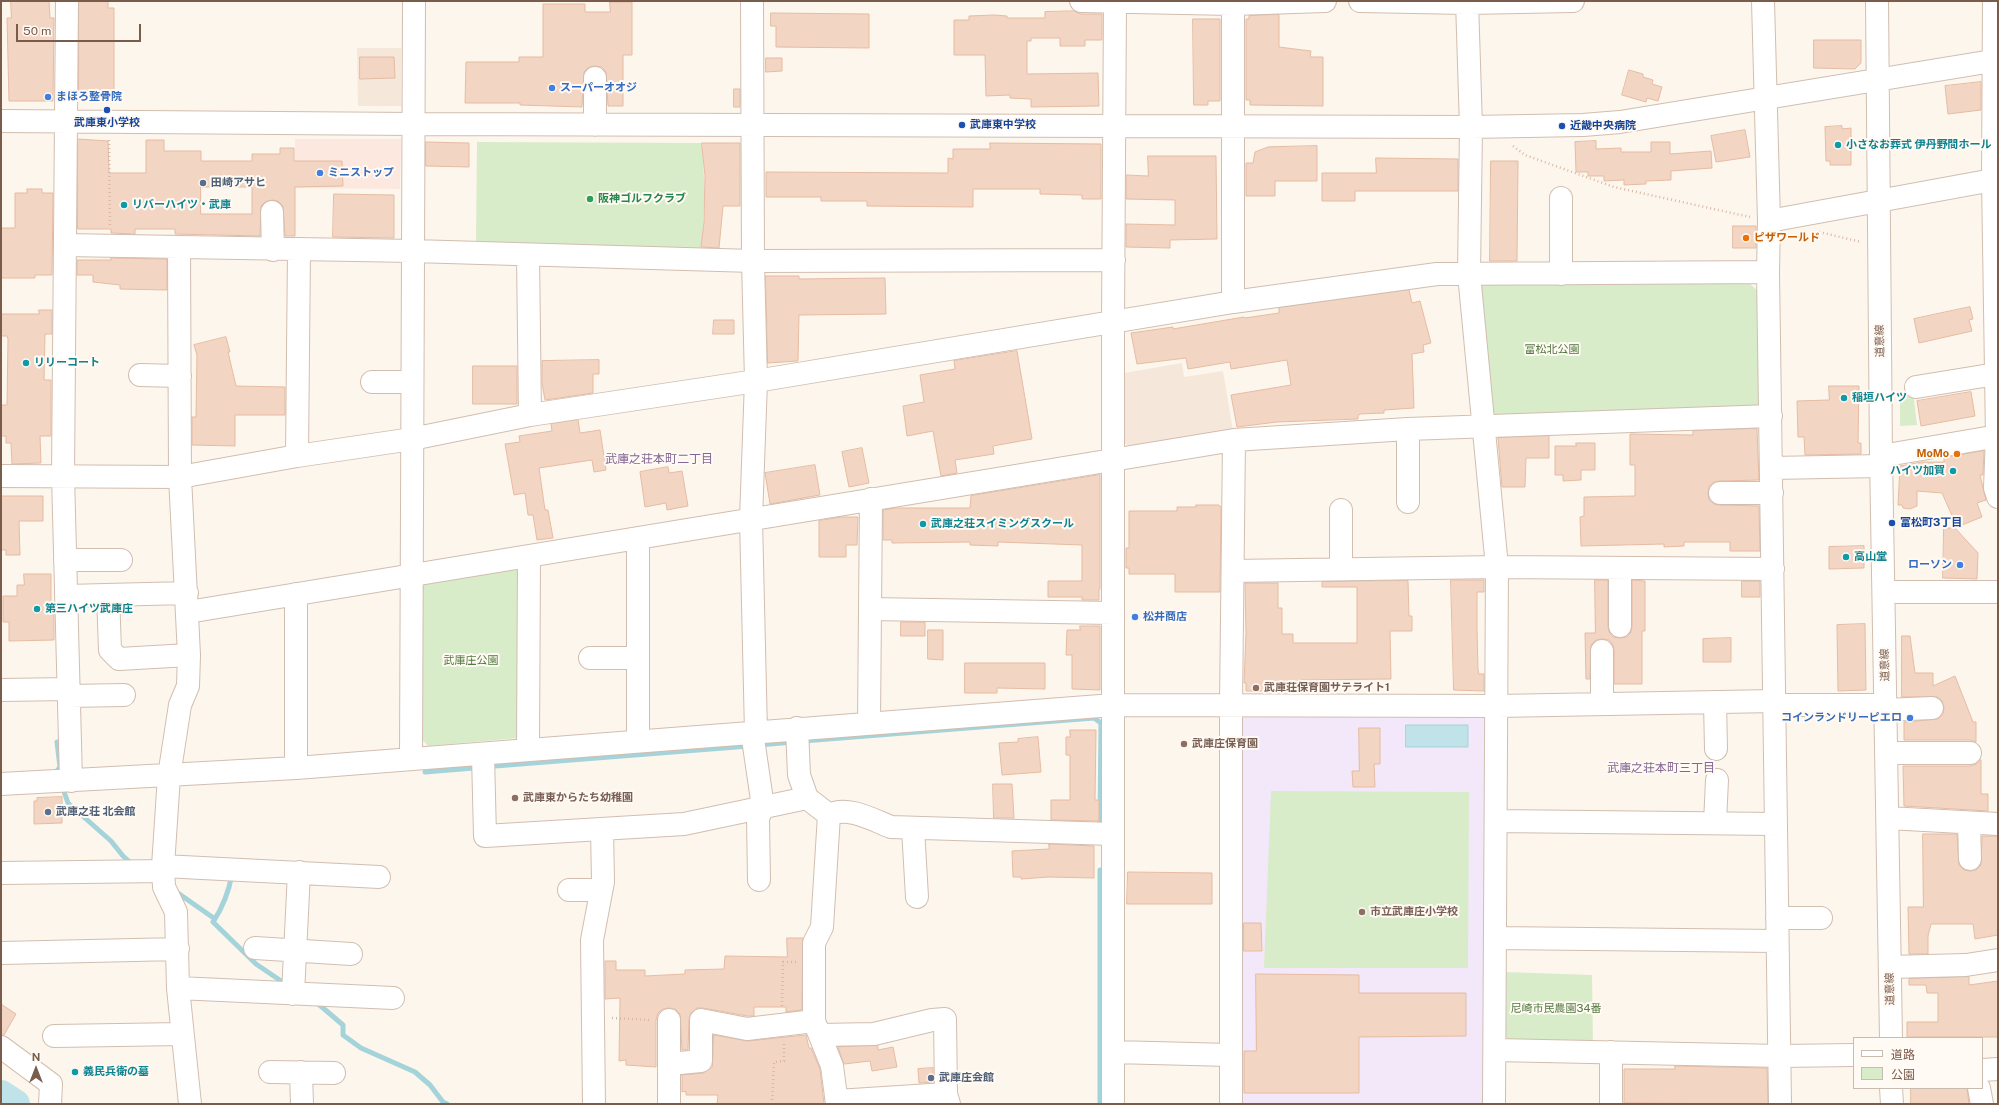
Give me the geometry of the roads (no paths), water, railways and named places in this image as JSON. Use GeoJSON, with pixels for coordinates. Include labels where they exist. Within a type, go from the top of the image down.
{"type":"FeatureCollection","features":[{"type":"Feature","properties":{"kind":"street"},"geometry":{"type":"LineString","coordinates":[[67,1],[64,122],[65,244],[63,475],[70,781]]}},
{"type":"Feature","properties":{"kind":"street"},"geometry":{"type":"LineString","coordinates":[[411,759],[412,439],[405,382],[412,251],[415,124],[414,1]]}},
{"type":"Feature","properties":{"kind":"street"},"geometry":{"type":"LineString","coordinates":[[752,1],[753,261],[756,381],[751,519],[754,739],[762,807],[758,818],[759,880]]}},
{"type":"Feature","properties":{"kind":"street"},"geometry":{"type":"LineString","coordinates":[[1081,1],[1233,3],[1325,1]]}},
{"type":"Feature","properties":{"kind":"street"},"geometry":{"type":"LineString","coordinates":[[1360,1],[1573,1]]}},
{"type":"Feature","properties":{"kind":"street"},"geometry":{"type":"LineString","coordinates":[[1763,1],[1769,221],[1768,272],[1775,703],[1777,941],[1781,1056],[1780,1104]]}},
{"type":"Feature","properties":{"kind":"street"},"geometry":{"type":"LineString","coordinates":[[1877,1],[1878,80]]}},
{"type":"Feature","properties":{"kind":"street"},"geometry":{"type":"LineString","coordinates":[[1994,1],[1996,60],[1996,374],[1998,436],[1994,488],[1998,496]]}},
{"type":"Feature","properties":{"kind":"street"},"geometry":{"type":"LineString","coordinates":[[1113,1104],[1112,705],[1115,2]]}},
{"type":"Feature","properties":{"kind":"street"},"geometry":{"type":"LineString","coordinates":[[1467,2],[1471,127],[1469,274],[1478,426],[1497,567],[1494,1104]]}},
{"type":"Feature","properties":{"kind":"street"},"geometry":{"type":"LineString","coordinates":[[1233,3],[1233,302]]}},
{"type":"Feature","properties":{"kind":"street"},"geometry":{"type":"LineString","coordinates":[[1,121],[595,125],[1471,127],[1602,124],[1766,99],[1996,60]]}},
{"type":"Feature","properties":{"kind":"street"},"geometry":{"type":"LineString","coordinates":[[595,78],[595,125]]}},
{"type":"Feature","properties":{"kind":"street","name":"道意線"},"geometry":{"type":"LineString","coordinates":[[1878,80],[1881,461],[1891,1037]]}},
{"type":"Feature","properties":{"kind":"street"},"geometry":{"type":"LineString","coordinates":[[1769,221],[1996,179]]}},
{"type":"Feature","properties":{"kind":"street"},"geometry":{"type":"LineString","coordinates":[[1560,274],[1562,198]]}},
{"type":"Feature","properties":{"kind":"street"},"geometry":{"type":"LineString","coordinates":[[272,212],[273,250]]}},
{"type":"Feature","properties":{"kind":"street"},"geometry":{"type":"LineString","coordinates":[[65,244],[273,250],[412,251],[753,261],[1114,260]]}},
{"type":"Feature","properties":{"kind":"street"},"geometry":{"type":"LineString","coordinates":[[179,247],[180,477],[189,655],[188,686],[180,704],[169,776],[163,868],[164,887],[176,912],[178,988],[190,1104]]}},
{"type":"Feature","properties":{"kind":"street"},"geometry":{"type":"LineString","coordinates":[[297,456],[299,250]]}},
{"type":"Feature","properties":{"kind":"street"},"geometry":{"type":"LineString","coordinates":[[528,255],[530,415]]}},
{"type":"Feature","properties":{"kind":"street"},"geometry":{"type":"LineString","coordinates":[[1,476],[63,475],[180,477],[297,456],[412,439],[530,415],[756,381],[1233,302],[1437,274],[1768,272]]}},
{"type":"Feature","properties":{"kind":"street"},"geometry":{"type":"LineString","coordinates":[[1916,387],[1996,374]]}},
{"type":"Feature","properties":{"kind":"street"},"geometry":{"type":"LineString","coordinates":[[140,375],[180,376]]}},
{"type":"Feature","properties":{"kind":"street"},"geometry":{"type":"LineString","coordinates":[[372,382],[405,382]]}},
{"type":"Feature","properties":{"kind":"street"},"geometry":{"type":"LineString","coordinates":[[66,596],[108,595],[187,602],[296,594],[529,557],[871,499],[1234,440],[1478,426],[1770,416]]}},
{"type":"Feature","properties":{"kind":"street"},"geometry":{"type":"LineString","coordinates":[[1408,430],[1408,502]]}},
{"type":"Feature","properties":{"kind":"street"},"geometry":{"type":"LineString","coordinates":[[1771,468],[1881,461],[1998,436]]}},
{"type":"Feature","properties":{"kind":"street"},"geometry":{"type":"LineString","coordinates":[[1231,1104],[1231,706],[1234,440]]}},
{"type":"Feature","properties":{"kind":"street"},"geometry":{"type":"LineString","coordinates":[[1720,493],[1772,493]]}},
{"type":"Feature","properties":{"kind":"street"},"geometry":{"type":"LineString","coordinates":[[869,723],[871,499]]}},
{"type":"Feature","properties":{"kind":"street"},"geometry":{"type":"LineString","coordinates":[[1341,510],[1341,569]]}},
{"type":"Feature","properties":{"kind":"street"},"geometry":{"type":"LineString","coordinates":[[638,538],[638,741]]}},
{"type":"Feature","properties":{"kind":"street"},"geometry":{"type":"LineString","coordinates":[[528,750],[529,557]]}},
{"type":"Feature","properties":{"kind":"street"},"geometry":{"type":"LineString","coordinates":[[65,560],[121,560]]}},
{"type":"Feature","properties":{"kind":"street"},"geometry":{"type":"LineString","coordinates":[[1233,571],[1497,567],[1773,568]]}},
{"type":"Feature","properties":{"kind":"street"},"geometry":{"type":"LineString","coordinates":[[1620,568],[1620,626]]}},
{"type":"Feature","properties":{"kind":"street"},"geometry":{"type":"LineString","coordinates":[[1884,592],[1998,592]]}},
{"type":"Feature","properties":{"kind":"street"},"geometry":{"type":"LineString","coordinates":[[296,594],[296,768]]}},
{"type":"Feature","properties":{"kind":"street"},"geometry":{"type":"LineString","coordinates":[[108,595],[110,650],[118,659],[189,655]]}},
{"type":"Feature","properties":{"kind":"street"},"geometry":{"type":"LineString","coordinates":[[870,609],[1113,613]]}},
{"type":"Feature","properties":{"kind":"street"},"geometry":{"type":"LineString","coordinates":[[1602,651],[1602,704]]}},
{"type":"Feature","properties":{"kind":"street"},"geometry":{"type":"LineString","coordinates":[[590,658],[638,658]]}},
{"type":"Feature","properties":{"kind":"street"},"geometry":{"type":"LineString","coordinates":[[1,690],[124,695]]}},
{"type":"Feature","properties":{"kind":"street"},"geometry":{"type":"LineString","coordinates":[[1716,702],[1716,749]]}},
{"type":"Feature","properties":{"kind":"street"},"geometry":{"type":"LineString","coordinates":[[1,784],[296,768],[483,755],[638,741],[797,737],[869,723],[1112,705],[1497,706],[1716,702],[1932,708]]}},
{"type":"Feature","properties":{"kind":"street"},"geometry":{"type":"LineString","coordinates":[[797,737],[799,775],[807,798],[829,815]]}},
{"type":"Feature","properties":{"kind":"street"},"geometry":{"type":"LineString","coordinates":[[1886,754],[1970,754]]}},
{"type":"Feature","properties":{"kind":"street"},"geometry":{"type":"LineString","coordinates":[[483,755],[485,836],[684,824],[807,798]]}},
{"type":"Feature","properties":{"kind":"street"},"geometry":{"type":"LineString","coordinates":[[1716,823],[1717,780]]}},
{"type":"Feature","properties":{"kind":"street"},"geometry":{"type":"LineString","coordinates":[[829,815],[836,811],[858,814],[891,827],[1113,834]]}},
{"type":"Feature","properties":{"kind":"street"},"geometry":{"type":"LineString","coordinates":[[669,1064],[701,1061],[701,1020],[747,1029],[783,1025],[817,1028],[874,1034],[932,1020],[945,1019],[948,1099],[837,1103],[832,1066],[817,1028],[814,963],[814,943],[822,927],[829,815]]}},
{"type":"Feature","properties":{"kind":"street"},"geometry":{"type":"LineString","coordinates":[[1888,818],[1998,824]]}},
{"type":"Feature","properties":{"kind":"street"},"geometry":{"type":"LineString","coordinates":[[1496,821],[1776,824]]}},
{"type":"Feature","properties":{"kind":"street"},"geometry":{"type":"LineString","coordinates":[[1969,823],[1970,859]]}},
{"type":"Feature","properties":{"kind":"street"},"geometry":{"type":"LineString","coordinates":[[913,828],[917,897]]}},
{"type":"Feature","properties":{"kind":"street"},"geometry":{"type":"LineString","coordinates":[[594,1104],[592,940],[603,882],[602,829]]}},
{"type":"Feature","properties":{"kind":"street"},"geometry":{"type":"LineString","coordinates":[[1,873],[163,868],[299,872],[380,877]]}},
{"type":"Feature","properties":{"kind":"street"},"geometry":{"type":"LineString","coordinates":[[298,992],[295,950],[299,872]]}},
{"type":"Feature","properties":{"kind":"street"},"geometry":{"type":"LineString","coordinates":[[569,890],[601,890]]}},
{"type":"Feature","properties":{"kind":"street"},"geometry":{"type":"LineString","coordinates":[[1777,918],[1821,918]]}},
{"type":"Feature","properties":{"kind":"street"},"geometry":{"type":"LineString","coordinates":[[1495,938],[1777,941]]}},
{"type":"Feature","properties":{"kind":"street"},"geometry":{"type":"LineString","coordinates":[[255,948],[352,954]]}},
{"type":"Feature","properties":{"kind":"street"},"geometry":{"type":"LineString","coordinates":[[1,953],[178,949]]}},
{"type":"Feature","properties":{"kind":"street"},"geometry":{"type":"LineString","coordinates":[[1890,967],[1966,965],[1998,960]]}},
{"type":"Feature","properties":{"kind":"street"},"geometry":{"type":"LineString","coordinates":[[178,988],[298,992],[393,998]]}},
{"type":"Feature","properties":{"kind":"street"},"geometry":{"type":"LineString","coordinates":[[669,1020],[669,1104]]}},
{"type":"Feature","properties":{"kind":"street"},"geometry":{"type":"LineString","coordinates":[[54,1036],[182,1034]]}},
{"type":"Feature","properties":{"kind":"street"},"geometry":{"type":"LineString","coordinates":[[1,1047],[52,1084],[50,1104]]}},
{"type":"Feature","properties":{"kind":"street"},"geometry":{"type":"LineString","coordinates":[[1495,1050],[1781,1056],[1853,1055]]}},
{"type":"Feature","properties":{"kind":"street"},"geometry":{"type":"LineString","coordinates":[[1113,1052],[1231,1055]]}},
{"type":"Feature","properties":{"kind":"street"},"geometry":{"type":"LineString","coordinates":[[1611,1052],[1611,1104]]}},
{"type":"Feature","properties":{"kind":"street"},"geometry":{"type":"LineString","coordinates":[[1983,1070],[1998,1069]]}},
{"type":"Feature","properties":{"kind":"street"},"geometry":{"type":"LineString","coordinates":[[270,1072],[334,1073]]}},
{"type":"Feature","properties":{"kind":"street"},"geometry":{"type":"LineString","coordinates":[[301,1072],[302,1104]]}},
{"type":"Feature","properties":{"kind":"street"},"geometry":{"type":"LineString","coordinates":[[1891,1089],[1892,1104]]}},
{"type":"Feature","properties":{"kind":"street"},"geometry":{"type":"LineString","coordinates":[[1979,1089],[1982,1104]]}},
{"type":"Feature","properties":{"kind":"water"},"geometry":{"type":"Polygon","coordinates":[[[1406,725],[1468,725],[1468,747],[1406,747],[1406,725]]]}},
{"type":"Feature","properties":{"kind":"waterway"},"geometry":{"type":"LineString","coordinates":[[803,741],[1094,718],[1101,723],[1100,825]]}},
{"type":"Feature","properties":{"kind":"waterway"},"geometry":{"type":"LineString","coordinates":[[57,742],[60,767],[57,771],[59,776]]}},
{"type":"Feature","properties":{"kind":"waterway"},"geometry":{"type":"LineString","coordinates":[[759,745],[793,742]]}},
{"type":"Feature","properties":{"kind":"waterway"},"geometry":{"type":"LineString","coordinates":[[495,766],[749,746]]}},
{"type":"Feature","properties":{"kind":"waterway"},"geometry":{"type":"LineString","coordinates":[[425,772],[474,768]]}},
{"type":"Feature","properties":{"kind":"waterway"},"geometry":{"type":"LineString","coordinates":[[62,786],[68,803],[111,841],[123,856],[132,864]]}},
{"type":"Feature","properties":{"kind":"waterway"},"geometry":{"type":"LineString","coordinates":[[1100,870],[1100,1104]]}},
{"type":"Feature","properties":{"kind":"waterway"},"geometry":{"type":"LineString","coordinates":[[232,874],[225,899],[213,922],[256,964],[287,985]]}},
{"type":"Feature","properties":{"kind":"waterway"},"geometry":{"type":"LineString","coordinates":[[175,891],[215,919]]}},
{"type":"Feature","properties":{"kind":"waterway"},"geometry":{"type":"LineString","coordinates":[[316,1002],[343,1025],[343,1035],[361,1048],[415,1072],[430,1085],[443,1102],[447,1104]]}},
{"type":"Feature","properties":{"kind":"waterway"},"geometry":{"type":"LineString","coordinates":[[1,1095],[15,1104]]}},
{"type":"Feature","properties":{"kind":"place","name":"スーパーオオジ"},"geometry":{"type":"Point","coordinates":[552,88]}},
{"type":"Feature","properties":{"kind":"place","name":"まほろ整骨院"},"geometry":{"type":"Point","coordinates":[48,97]}},
{"type":"Feature","properties":{"kind":"place","name":"武庫東小学校"},"geometry":{"type":"Point","coordinates":[107,110]}},
{"type":"Feature","properties":{"kind":"place","name":"武庫東中学校"},"geometry":{"type":"Point","coordinates":[962,125]}},
{"type":"Feature","properties":{"kind":"place","name":"近畿中央病院"},"geometry":{"type":"Point","coordinates":[1562,126]}},
{"type":"Feature","properties":{"kind":"place","name":"小さなお葬式 伊丹野間ホール"},"geometry":{"type":"Point","coordinates":[1838,145]}},
{"type":"Feature","properties":{"kind":"place","name":"ミニストップ"},"geometry":{"type":"Point","coordinates":[320,173]}},
{"type":"Feature","properties":{"kind":"place","name":"田崎アサヒ"},"geometry":{"type":"Point","coordinates":[203,183]}},
{"type":"Feature","properties":{"kind":"place","name":"阪神ゴルフクラブ"},"geometry":{"type":"Point","coordinates":[590,199]}},
{"type":"Feature","properties":{"kind":"place","name":"リバーハイツ・武庫"},"geometry":{"type":"Point","coordinates":[124,205]}},
{"type":"Feature","properties":{"kind":"place","name":"ピザワールド"},"geometry":{"type":"Point","coordinates":[1746,238]}},
{"type":"Feature","properties":{"kind":"place","name":"リリーコート"},"geometry":{"type":"Point","coordinates":[26,363]}},
{"type":"Feature","properties":{"kind":"place","name":"稲垣ハイツ"},"geometry":{"type":"Point","coordinates":[1844,398]}},
{"type":"Feature","properties":{"kind":"place","name":"MoMo"},"geometry":{"type":"Point","coordinates":[1957,454]}},
{"type":"Feature","properties":{"kind":"place","name":"ハイツ加賀"},"geometry":{"type":"Point","coordinates":[1953,471]}},
{"type":"Feature","properties":{"kind":"place","name":"富松町3丁目"},"geometry":{"type":"Point","coordinates":[1892,523]}},
{"type":"Feature","properties":{"kind":"place","name":"武庫之荘スイミングスクール"},"geometry":{"type":"Point","coordinates":[923,524]}},
{"type":"Feature","properties":{"kind":"place","name":"高山堂"},"geometry":{"type":"Point","coordinates":[1846,557]}},
{"type":"Feature","properties":{"kind":"place","name":"ローソン"},"geometry":{"type":"Point","coordinates":[1960,565]}},
{"type":"Feature","properties":{"kind":"place","name":"第三ハイツ武庫庄"},"geometry":{"type":"Point","coordinates":[37,609]}},
{"type":"Feature","properties":{"kind":"place","name":"松井商店"},"geometry":{"type":"Point","coordinates":[1135,617]}},
{"type":"Feature","properties":{"kind":"place","name":"武庫荘保育園サテライト1"},"geometry":{"type":"Point","coordinates":[1256,688]}},
{"type":"Feature","properties":{"kind":"place","name":"コインランドリーピエロ"},"geometry":{"type":"Point","coordinates":[1910,718]}},
{"type":"Feature","properties":{"kind":"place","name":"武庫庄保育園"},"geometry":{"type":"Point","coordinates":[1184,744]}},
{"type":"Feature","properties":{"kind":"place","name":"武庫東からたち幼稚園"},"geometry":{"type":"Point","coordinates":[515,798]}},
{"type":"Feature","properties":{"kind":"place","name":"武庫之荘 北会館"},"geometry":{"type":"Point","coordinates":[48,812]}},
{"type":"Feature","properties":{"kind":"place","name":"市立武庫庄小学校"},"geometry":{"type":"Point","coordinates":[1362,912]}},
{"type":"Feature","properties":{"kind":"place","name":"義民兵衛の墓"},"geometry":{"type":"Point","coordinates":[75,1072]}},
{"type":"Feature","properties":{"kind":"place","name":"武庫庄会館"},"geometry":{"type":"Point","coordinates":[931,1078]}},
{"type":"Feature","properties":{"kind":"district","name":"武庫之荘本町二丁目"},"geometry":{"type":"Point","coordinates":[659,459]}},
{"type":"Feature","properties":{"kind":"district","name":"武庫之荘本町三丁目"},"geometry":{"type":"Point","coordinates":[1661,768]}},
{"type":"Feature","properties":{"kind":"park label","name":"富松北公園"},"geometry":{"type":"Point","coordinates":[1552,350]}},
{"type":"Feature","properties":{"kind":"park label","name":"武庫庄公園"},"geometry":{"type":"Point","coordinates":[471,661]}},
{"type":"Feature","properties":{"kind":"park label","name":"尼崎市民農園34番"},"geometry":{"type":"Point","coordinates":[1556,1009]}}]}
